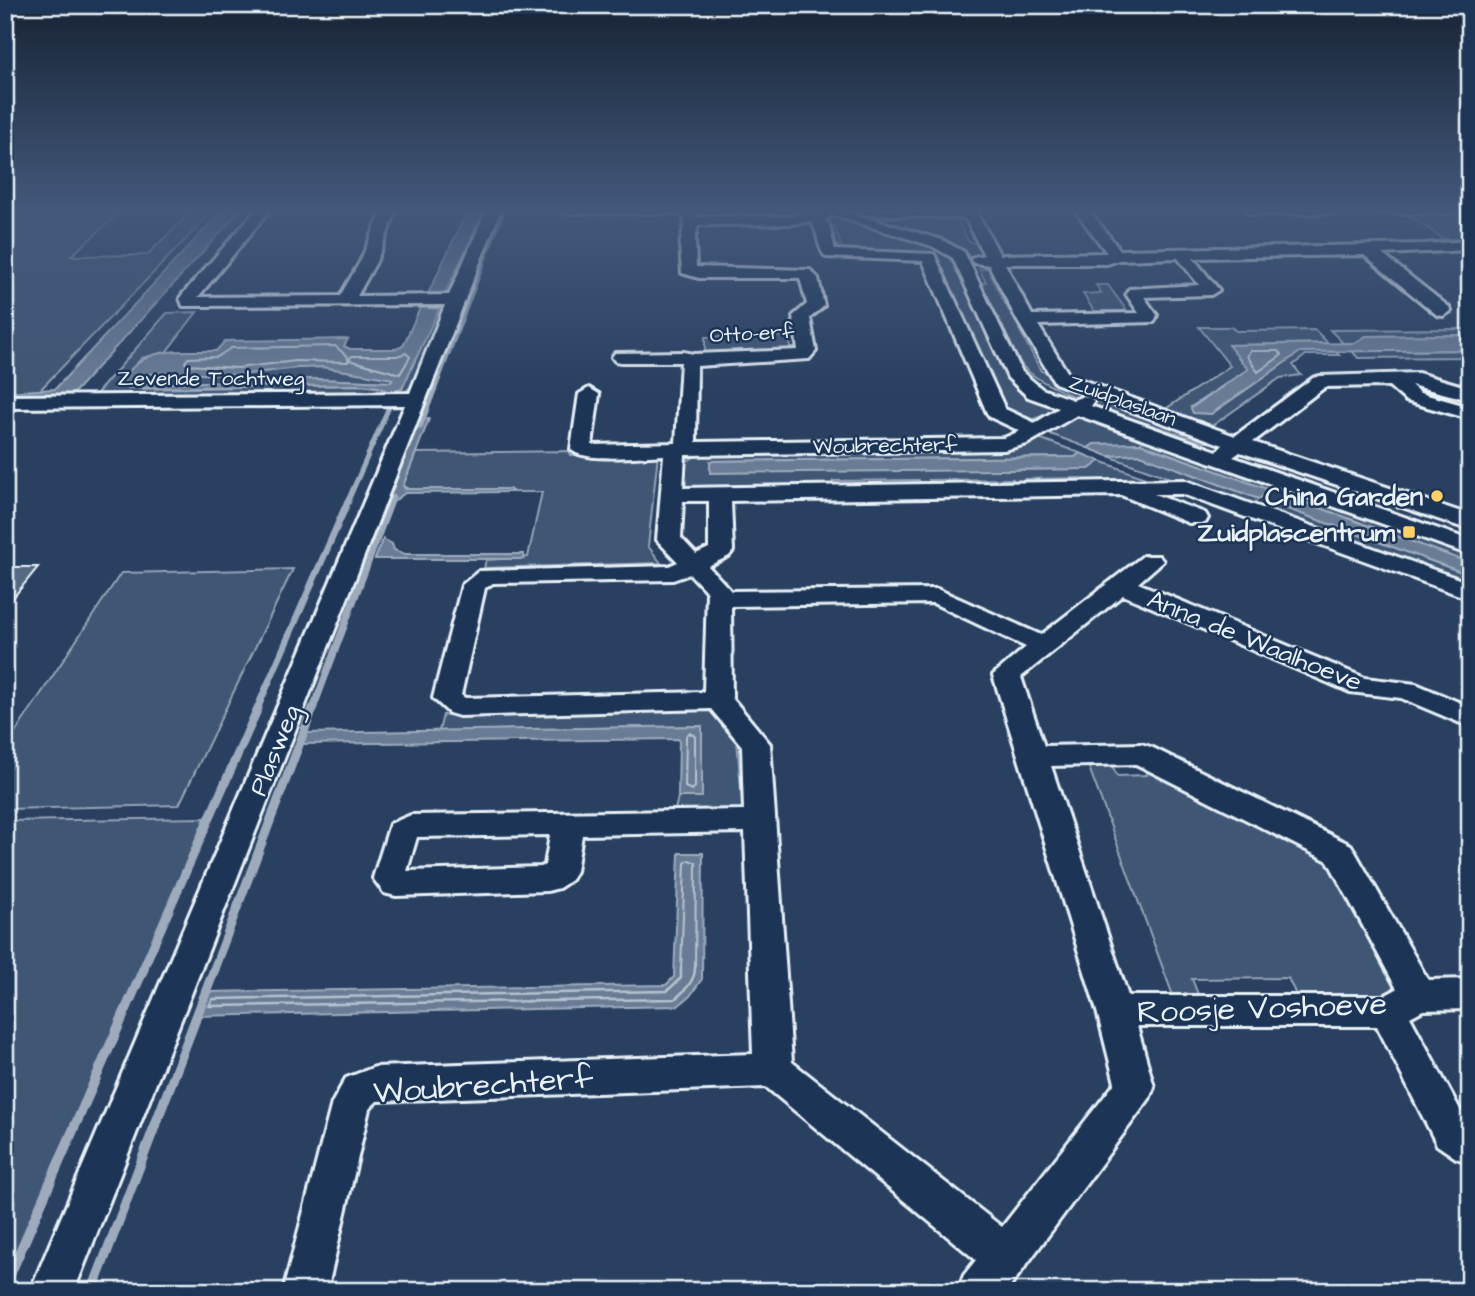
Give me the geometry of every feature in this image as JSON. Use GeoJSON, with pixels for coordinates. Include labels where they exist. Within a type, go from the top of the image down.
{"type":"FeatureCollection","features":[{"type":"Feature","properties":{"kind":"street"},"geometry":{"type":"LineString","coordinates":[[212,269],[188,298],[189,302],[455,300]]}},
{"type":"Feature","properties":{"kind":"street"},"geometry":{"type":"LineString","coordinates":[[345,302],[364,269]]}},
{"type":"Feature","properties":{"kind":"street","name":"Plasweg"},"geometry":{"type":"LineString","coordinates":[[52,1291],[468,269]]}},
{"type":"Feature","properties":{"kind":"street","name":"Otto-erf"},"geometry":{"type":"LineString","coordinates":[[621,357],[683,357],[693,360],[803,355],[807,351],[801,316],[816,306],[810,278],[804,273],[692,272],[688,269]]}},
{"type":"Feature","properties":{"kind":"street"},"geometry":{"type":"LineString","coordinates":[[934,269],[997,413],[1036,431]]}},
{"type":"Feature","properties":{"kind":"street","name":"Zuidplaslaan"},"geometry":{"type":"LineString","coordinates":[[967,269],[1004,349],[1007,366],[1014,378],[1024,387],[1227,452],[1470,523]]}},
{"type":"Feature","properties":{"kind":"street","name":"Zuidplaslaan"},"geometry":{"type":"LineString","coordinates":[[997,269],[1053,368],[1062,379],[1227,452],[1470,548]]}},
{"type":"Feature","properties":{"kind":"street"},"geometry":{"type":"LineString","coordinates":[[1026,320],[1148,318],[1149,315],[1134,295],[1135,292],[1211,290],[1194,269]]}},
{"type":"Feature","properties":{"kind":"street"},"geometry":{"type":"LineString","coordinates":[[1391,269],[1443,311]]}},
{"type":"Feature","properties":{"kind":"street","name":"Otto-erf"},"geometry":{"type":"LineString","coordinates":[[681,448],[688,365],[693,360]]}},
{"type":"Feature","properties":{"kind":"street"},"geometry":{"type":"LineString","coordinates":[[1393,379],[1413,397],[1470,413]]}},
{"type":"Feature","properties":{"kind":"street"},"geometry":{"type":"LineString","coordinates":[[1227,452],[1321,382],[1418,379],[1470,394]]}},
{"type":"Feature","properties":{"kind":"street","name":"Woubrechterf"},"geometry":{"type":"LineString","coordinates":[[589,394],[581,449],[587,451],[1004,444],[1020,440],[1080,405]]}},
{"type":"Feature","properties":{"kind":"street","name":"Zevende Tochtweg"},"geometry":{"type":"LineString","coordinates":[[5,402],[417,399]]}},
{"type":"Feature","properties":{"kind":"street"},"geometry":{"type":"LineString","coordinates":[[681,448],[668,540],[713,581],[719,590],[718,700],[756,744],[773,1070],[1006,1257]]}},
{"type":"Feature","properties":{"kind":"street","name":"Zuidplaslaan"},"geometry":{"type":"LineString","coordinates":[[1227,452],[1470,537]]}},
{"type":"Feature","properties":{"kind":"street","name":"Woubrechterf"},"geometry":{"type":"LineString","coordinates":[[1116,487],[1197,518]]}},
{"type":"Feature","properties":{"kind":"street","name":"Woubrechterf"},"geometry":{"type":"LineString","coordinates":[[673,495],[1184,487],[1470,592]]}},
{"type":"Feature","properties":{"kind":"street"},"geometry":{"type":"LineString","coordinates":[[718,700],[459,706],[447,698],[474,585],[488,576],[673,573],[695,565],[721,551],[720,495]]}},
{"type":"Feature","properties":{"kind":"street","name":"Roosje Voshoeve"},"geometry":{"type":"LineString","coordinates":[[980,1291],[1135,1087],[1115,1011],[1007,675],[1152,561]]}},
{"type":"Feature","properties":{"kind":"street","name":"Anna de Waalhoeve"},"geometry":{"type":"LineString","coordinates":[[1121,585],[1360,686],[1406,690],[1470,718]]}},
{"type":"Feature","properties":{"kind":"street"},"geometry":{"type":"LineString","coordinates":[[719,599],[937,596],[1044,646]]}},
{"type":"Feature","properties":{"kind":"street","name":"Roosje Voshoeve"},"geometry":{"type":"LineString","coordinates":[[1034,756],[1141,754],[1340,853],[1403,1003],[1115,1011]]}},
{"type":"Feature","properties":{"kind":"street"},"geometry":{"type":"LineString","coordinates":[[568,824],[559,871],[547,879],[396,884],[388,878],[401,832],[411,826],[759,821]]}},
{"type":"Feature","properties":{"kind":"street"},"geometry":{"type":"LineString","coordinates":[[1470,994],[1403,1003],[1451,1132],[1470,1145]]}},
{"type":"Feature","properties":{"kind":"street","name":"Woubrechterf"},"geometry":{"type":"LineString","coordinates":[[305,1291],[351,1103],[360,1090],[375,1084],[773,1070]]}},
{"type":"Feature","properties":{"kind":"shaded area"},"geometry":{"type":"Polygon","coordinates":[[[5,269],[157,269],[39,391],[5,392],[5,269]]]}},
{"type":"Feature","properties":{"kind":"shaded area"},"geometry":{"type":"Polygon","coordinates":[[[941,269],[956,269],[1010,380],[1053,403],[1054,409],[1028,420],[1002,410],[941,269]]]}},
{"type":"Feature","properties":{"kind":"shaded area"},"geometry":{"type":"Polygon","coordinates":[[[979,269],[992,269],[989,272],[1009,311],[1017,314],[1023,326],[1019,329],[1041,371],[1049,373],[1067,388],[1224,443],[1204,442],[1106,409],[1034,376],[1022,365],[1005,335],[981,283],[986,282],[979,269]]]}},
{"type":"Feature","properties":{"kind":"shaded area"},"geometry":{"type":"Polygon","coordinates":[[[1096,285],[1108,285],[1127,311],[1094,311],[1083,294],[1101,293],[1096,285]]]}},
{"type":"Feature","properties":{"kind":"shaded area"},"geometry":{"type":"Polygon","coordinates":[[[439,304],[445,308],[412,386],[402,394],[91,400],[167,313],[197,312],[166,352],[142,358],[119,383],[141,389],[361,385],[378,387],[389,392],[434,308],[420,308],[439,304]]]}},
{"type":"Feature","properties":{"kind":"shaded area"},"geometry":{"type":"Polygon","coordinates":[[[1199,327],[1231,327],[1236,331],[1315,330],[1328,343],[1229,345],[1248,369],[1191,407],[1211,414],[1300,352],[1336,352],[1339,355],[1306,355],[1293,365],[1301,375],[1280,378],[1212,426],[1164,410],[1230,366],[1199,327]]]}},
{"type":"Feature","properties":{"kind":"shaded area"},"geometry":{"type":"Polygon","coordinates":[[[1330,330],[1470,330],[1470,338],[1459,335],[1366,336],[1355,343],[1343,343],[1330,330]]]}},
{"type":"Feature","properties":{"kind":"shaded area"},"geometry":{"type":"Polygon","coordinates":[[[789,336],[791,350],[785,354],[705,356],[705,337],[789,336]]]}},
{"type":"Feature","properties":{"kind":"shaded area"},"geometry":{"type":"Polygon","coordinates":[[[1470,350],[1470,357],[1358,358],[1352,351],[1470,350]]]}},
{"type":"Feature","properties":{"kind":"shaded area"},"geometry":{"type":"Polygon","coordinates":[[[322,367],[394,378],[391,382],[316,379],[135,384],[149,374],[238,375],[322,367]]]}},
{"type":"Feature","properties":{"kind":"shaded area"},"geometry":{"type":"Polygon","coordinates":[[[1074,415],[1277,483],[1270,490],[1153,448],[1094,444],[1088,448],[1045,432],[1074,415]]]}},
{"type":"Feature","properties":{"kind":"shaded area"},"geometry":{"type":"Polygon","coordinates":[[[1036,437],[1080,453],[1075,457],[710,461],[710,472],[1089,469],[1100,461],[1145,478],[1146,485],[1085,486],[1081,478],[1025,479],[1028,487],[1017,487],[1013,479],[929,480],[931,488],[922,488],[919,480],[833,481],[834,489],[802,486],[690,491],[685,488],[685,462],[705,454],[1036,437]]]}},
{"type":"Feature","properties":{"kind":"shaded area"},"geometry":{"type":"Polygon","coordinates":[[[570,451],[570,455],[658,454],[648,546],[661,563],[484,568],[486,560],[528,557],[542,492],[513,492],[509,489],[411,490],[403,486],[416,453],[570,451]]]}},
{"type":"Feature","properties":{"kind":"shaded area"},"geometry":{"type":"Polygon","coordinates":[[[1138,454],[1259,499],[1250,506],[1108,456],[1138,454]]]}},
{"type":"Feature","properties":{"kind":"shaded area"},"geometry":{"type":"Polygon","coordinates":[[[1290,491],[1470,552],[1470,563],[1285,495],[1290,491]]]}},
{"type":"Feature","properties":{"kind":"shaded area"},"geometry":{"type":"Polygon","coordinates":[[[1274,504],[1470,575],[1470,584],[1356,542],[1347,542],[1288,517],[1265,512],[1274,504]]]}},
{"type":"Feature","properties":{"kind":"shaded area"},"geometry":{"type":"Polygon","coordinates":[[[293,569],[179,805],[5,809],[5,748],[121,573],[293,569]]]}},
{"type":"Feature","properties":{"kind":"shaded area"},"geometry":{"type":"Polygon","coordinates":[[[712,709],[737,740],[743,813],[674,814],[678,797],[702,797],[702,726],[439,731],[443,715],[712,709]]]}},
{"type":"Feature","properties":{"kind":"shaded area"},"geometry":{"type":"Polygon","coordinates":[[[1110,761],[1117,776],[1147,775],[1141,761],[1328,856],[1397,981],[1387,998],[1298,999],[1288,978],[1192,979],[1201,1002],[1175,1001],[1087,762],[1110,761]]]}},
{"type":"Feature","properties":{"kind":"shaded area"},"geometry":{"type":"Polygon","coordinates":[[[205,818],[7,1291],[5,1291],[5,821],[205,818]]]}},
{"type":"Feature","properties":{"kind":"water"},"geometry":{"type":"Polygon","coordinates":[[[167,269],[187,269],[72,395],[5,396],[5,392],[55,389],[167,269]]]}},
{"type":"Feature","properties":{"kind":"water"},"geometry":{"type":"Polygon","coordinates":[[[439,269],[456,269],[445,293],[427,296],[439,269]]]}},
{"type":"Feature","properties":{"kind":"water"},"geometry":{"type":"Polygon","coordinates":[[[420,308],[439,309],[402,389],[389,392],[378,387],[361,385],[115,388],[126,374],[148,357],[159,353],[216,351],[225,341],[348,339],[344,346],[350,349],[396,349],[403,346],[420,308]],[[322,367],[238,375],[149,374],[135,384],[316,379],[391,382],[393,379],[322,367]]]}},
{"type":"Feature","properties":{"kind":"water"},"geometry":{"type":"Polygon","coordinates":[[[1459,335],[1470,338],[1470,350],[1300,352],[1211,414],[1193,413],[1191,408],[1248,369],[1228,345],[1355,343],[1366,336],[1459,335]]]}},
{"type":"Feature","properties":{"kind":"water"},"geometry":{"type":"Polygon","coordinates":[[[420,419],[429,419],[403,486],[405,489],[509,489],[513,492],[405,493],[393,502],[388,501],[420,419]]]}},
{"type":"Feature","properties":{"kind":"water"},"geometry":{"type":"Polygon","coordinates":[[[1141,443],[1270,490],[1259,499],[1138,454],[1108,456],[1088,448],[1094,444],[1141,443]]]}},
{"type":"Feature","properties":{"kind":"water"},"geometry":{"type":"Polygon","coordinates":[[[1080,453],[1100,461],[1089,469],[710,473],[710,461],[1075,457],[1080,453]]]}},
{"type":"Feature","properties":{"kind":"water"},"geometry":{"type":"Polygon","coordinates":[[[1285,495],[1470,563],[1470,575],[1274,504],[1285,495]]]}},
{"type":"Feature","properties":{"kind":"water"},"geometry":{"type":"Polygon","coordinates":[[[383,539],[392,544],[394,550],[405,554],[524,554],[524,559],[375,559],[383,539]]]}},
{"type":"Feature","properties":{"kind":"water"},"geometry":{"type":"Polygon","coordinates":[[[702,726],[702,797],[678,797],[679,739],[301,744],[305,733],[702,726]]]}},
{"type":"Feature","properties":{"kind":"water"},"geometry":{"type":"Polygon","coordinates":[[[679,853],[703,853],[702,979],[690,996],[678,1006],[197,1016],[206,992],[666,985],[674,977],[679,853]]]}},
{"type":"Feature","properties":{"kind":"building"},"geometry":{"type":"Polygon","coordinates":[[[5,567],[38,567],[5,608],[5,567]]]}},
{"type":"Feature","properties":{"kind":"waterway"},"geometry":{"type":"LineString","coordinates":[[454,339],[481,269]]}},
{"type":"Feature","properties":{"kind":"waterway"},"geometry":{"type":"LineString","coordinates":[[420,427],[454,338]]}},
{"type":"Feature","properties":{"kind":"waterway"},"geometry":{"type":"LineString","coordinates":[[347,503],[389,407]]}},
{"type":"Feature","properties":{"kind":"waterway"},"geometry":{"type":"LineString","coordinates":[[391,503],[393,497]]}},
{"type":"Feature","properties":{"kind":"waterway"},"geometry":{"type":"LineString","coordinates":[[257,709],[348,501]]}},
{"type":"Feature","properties":{"kind":"waterway"},"geometry":{"type":"LineString","coordinates":[[313,709],[391,501]]}},
{"type":"Feature","properties":{"kind":"waterway"},"geometry":{"type":"LineString","coordinates":[[143,969],[258,708]]}},
{"type":"Feature","properties":{"kind":"waterway"},"geometry":{"type":"LineString","coordinates":[[214,969],[313,708]]}},
{"type":"Feature","properties":{"kind":"waterway"},"geometry":{"type":"LineString","coordinates":[[5,1286],[144,968]]}},
{"type":"Feature","properties":{"kind":"waterway"},"geometry":{"type":"LineString","coordinates":[[92,1291],[215,968]]}},
{"type":"Feature","properties":{"kind":"place","name":"China Garden"},"geometry":{"type":"Point","coordinates":[1437,496]}},
{"type":"Feature","properties":{"kind":"place","name":"Zuidplascentrum"},"geometry":{"type":"Point","coordinates":[1409,532]}}]}
